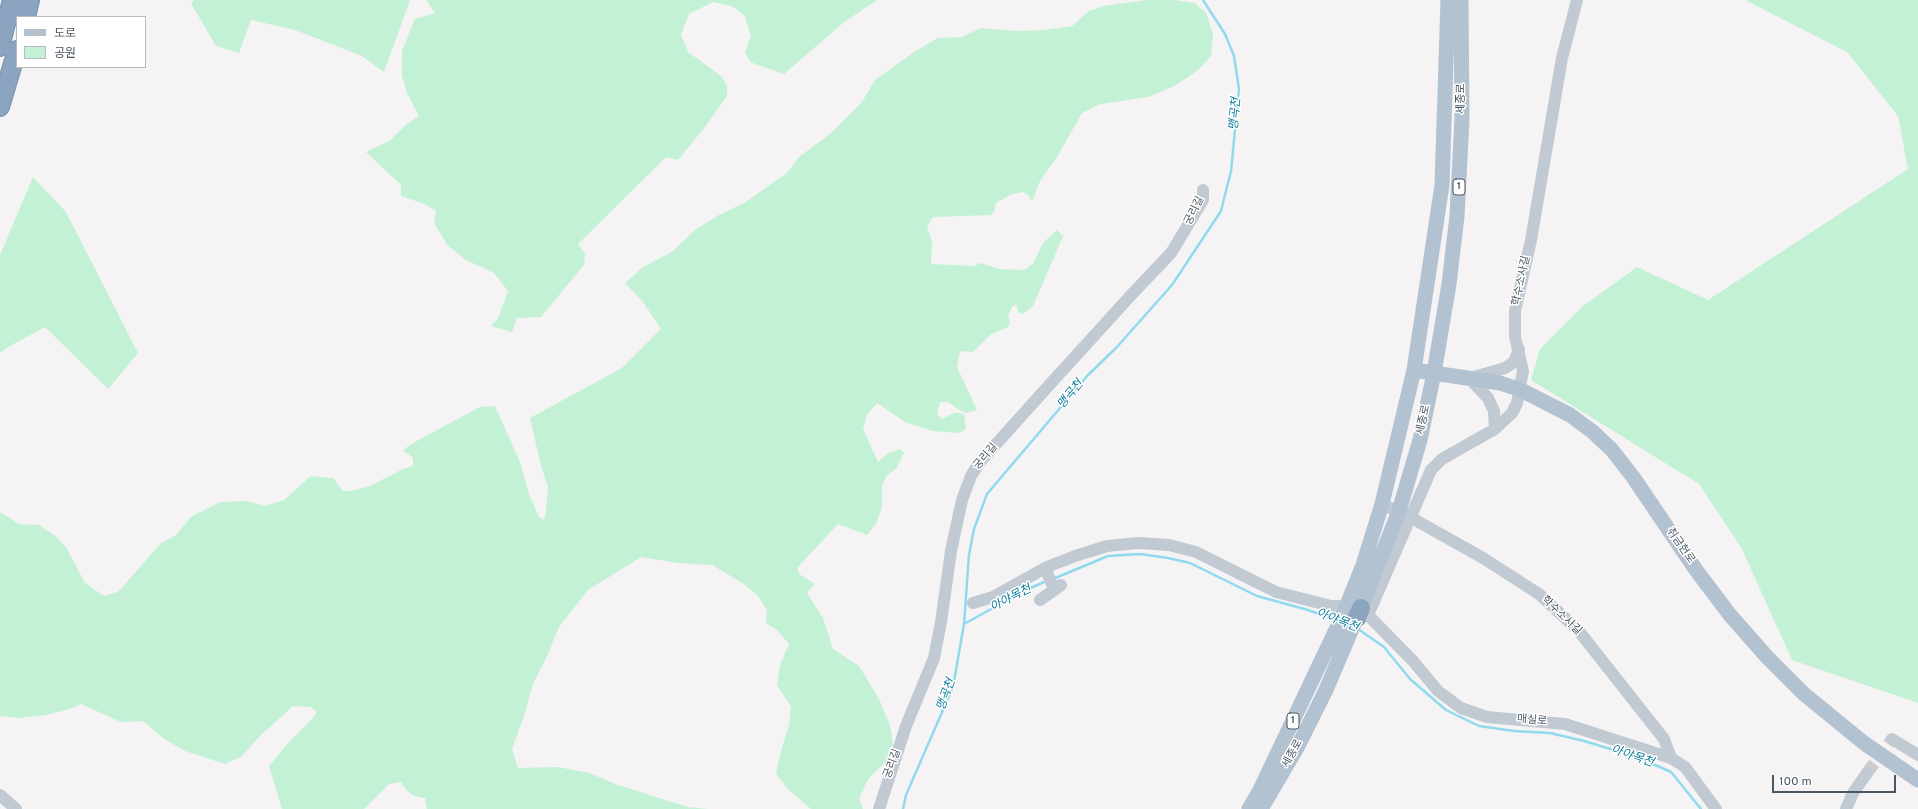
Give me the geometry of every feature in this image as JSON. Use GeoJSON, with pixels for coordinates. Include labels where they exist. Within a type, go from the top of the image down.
{"type":"FeatureCollection","features":[{"type":"Feature","properties":{"kind":"highway"},"geometry":{"type":"LineString","coordinates":[[0,47],[12,0]]}},
{"type":"Feature","properties":{"kind":"highway"},"geometry":{"type":"LineString","coordinates":[[26,16],[30,0]]}},
{"type":"Feature","properties":{"kind":"highway"},"geometry":{"type":"LineString","coordinates":[[0,107],[16,53]]}},
{"type":"Feature","properties":{"kind":"main road","name":"세종로"},"geometry":{"type":"LineString","coordinates":[[1355,612],[1363,566],[1382,504],[1414,370],[1442,185],[1448,0]]}},
{"type":"Feature","properties":{"kind":"main road","name":"세종로"},"geometry":{"type":"LineString","coordinates":[[1249,809],[1355,612],[1405,514],[1434,373],[1449,284],[1457,216],[1462,119],[1461,0]]}},
{"type":"Feature","properties":{"kind":"main road","name":"취금헌로"},"geometry":{"type":"LineString","coordinates":[[1414,370],[1500,383],[1521,390],[1570,415],[1593,432],[1612,450],[1633,477],[1696,570],[1730,615],[1767,656],[1804,694],[1864,743],[1918,780]]}},
{"type":"Feature","properties":{"kind":"main road","name":"세종로"},"geometry":{"type":"LineString","coordinates":[[1261,809],[1298,746],[1343,633]]}},
{"type":"Feature","properties":{"kind":"street","name":"학수소사길"},"geometry":{"type":"LineString","coordinates":[[1405,514],[1431,470],[1442,459],[1495,429],[1512,414],[1521,390],[1523,371],[1515,337],[1515,312],[1531,240],[1562,58],[1577,0]]}},
{"type":"Feature","properties":{"kind":"street","name":"궁리길"},"geometry":{"type":"LineString","coordinates":[[878,809],[906,726],[934,658],[941,622],[951,551],[962,500],[971,476],[979,463],[1026,414],[1052,382],[1171,253],[1203,200],[1203,190]]}},
{"type":"Feature","properties":{"kind":"street"},"geometry":{"type":"LineString","coordinates":[[1469,378],[1494,373],[1505,368],[1514,362],[1519,349]]}},
{"type":"Feature","properties":{"kind":"street"},"geometry":{"type":"LineString","coordinates":[[1469,378],[1488,398],[1494,411],[1496,422],[1495,429]]}},
{"type":"Feature","properties":{"kind":"street","name":"학수소사길"},"geometry":{"type":"LineString","coordinates":[[1382,504],[1405,514],[1483,558],[1539,594],[1578,630],[1664,739],[1671,758]]}},
{"type":"Feature","properties":{"kind":"street"},"geometry":{"type":"LineString","coordinates":[[973,603],[993,597],[1045,568],[1107,546],[1138,543],[1169,545],[1196,552],[1276,592],[1355,612]]}},
{"type":"Feature","properties":{"kind":"street"},"geometry":{"type":"LineString","coordinates":[[1040,600],[1058,587],[1045,568]]}},
{"type":"Feature","properties":{"kind":"street","name":"매실로"},"geometry":{"type":"LineString","coordinates":[[1355,612],[1413,661],[1438,691],[1461,708],[1487,717],[1565,724],[1671,758],[1685,767],[1716,809]]}},
{"type":"Feature","properties":{"kind":"street"},"geometry":{"type":"LineString","coordinates":[[1892,739],[1918,755]]}},
{"type":"Feature","properties":{"kind":"street"},"geometry":{"type":"LineString","coordinates":[[1846,809],[1853,793],[1867,773]]}},
{"type":"Feature","properties":{"kind":"street"},"geometry":{"type":"LineString","coordinates":[[0,795],[16,809]]}},
{"type":"Feature","properties":{"kind":"green space"},"geometry":{"type":"Polygon","coordinates":[[[194,0],[410,0],[384,72],[362,56],[295,30],[251,20],[239,53],[216,46],[191,3],[194,0]]]}},
{"type":"Feature","properties":{"kind":"green space"},"geometry":{"type":"Polygon","coordinates":[[[426,0],[877,0],[843,23],[784,74],[750,62],[745,52],[751,35],[744,15],[732,6],[713,2],[689,14],[681,35],[688,52],[720,75],[727,85],[727,96],[705,127],[678,160],[666,157],[578,244],[585,254],[584,265],[541,317],[517,318],[512,332],[491,326],[498,318],[508,291],[494,273],[466,260],[448,246],[434,223],[436,211],[422,203],[401,196],[401,185],[366,152],[389,141],[408,123],[419,116],[407,93],[402,76],[402,51],[415,19],[435,13],[426,0]]]}},
{"type":"Feature","properties":{"kind":"green space"},"geometry":{"type":"Polygon","coordinates":[[[1147,0],[1175,0],[1195,3],[1206,13],[1213,34],[1211,56],[1198,70],[1176,85],[1149,97],[1100,104],[1082,113],[1057,157],[1040,181],[1032,202],[1029,196],[1023,192],[1012,194],[996,203],[994,211],[991,215],[933,217],[927,226],[932,242],[931,264],[974,266],[981,263],[999,269],[1024,270],[1033,264],[1043,243],[1057,230],[1063,236],[1033,306],[1023,314],[1019,313],[1016,304],[1012,307],[1008,316],[1010,323],[1008,327],[990,335],[973,352],[960,351],[957,367],[977,410],[967,413],[959,410],[948,402],[940,402],[937,414],[942,419],[954,413],[964,415],[966,429],[959,433],[932,431],[905,422],[877,403],[867,415],[863,429],[878,462],[889,453],[900,449],[904,453],[896,469],[886,476],[882,486],[882,507],[876,524],[867,535],[838,524],[797,568],[799,574],[815,584],[807,593],[823,618],[833,649],[859,666],[879,699],[890,725],[893,743],[892,756],[868,779],[859,799],[863,809],[811,809],[787,788],[776,774],[789,725],[791,707],[777,685],[780,665],[789,644],[777,630],[766,623],[767,610],[758,596],[744,584],[712,565],[678,563],[641,557],[588,590],[559,627],[533,684],[525,713],[512,749],[518,768],[558,767],[589,773],[618,785],[688,807],[708,809],[427,809],[425,798],[414,796],[406,790],[401,782],[389,784],[364,809],[282,809],[269,766],[317,712],[311,707],[293,706],[260,736],[241,757],[225,764],[185,751],[164,739],[143,721],[121,722],[81,704],[70,709],[45,715],[17,718],[0,716],[0,512],[19,524],[39,525],[57,537],[67,549],[85,583],[104,596],[118,592],[161,543],[175,536],[192,516],[221,502],[246,501],[265,506],[284,500],[311,476],[333,478],[343,491],[352,491],[372,485],[403,469],[413,466],[413,458],[403,450],[413,443],[480,407],[495,406],[520,462],[529,494],[539,517],[544,520],[548,486],[541,466],[530,418],[622,368],[661,329],[643,302],[625,283],[643,267],[672,252],[695,230],[719,215],[744,203],[787,173],[799,157],[830,134],[862,102],[875,80],[914,52],[938,38],[961,37],[981,28],[1015,31],[1045,30],[1072,26],[1089,11],[1103,6],[1147,0]]]}},
{"type":"Feature","properties":{"kind":"green space"},"geometry":{"type":"Polygon","coordinates":[[[1745,0],[1918,0],[1918,703],[1792,660],[1742,549],[1699,484],[1531,380],[1540,349],[1583,306],[1637,267],[1708,300],[1908,169],[1898,116],[1847,52],[1745,0]]]}},
{"type":"Feature","properties":{"kind":"green space"},"geometry":{"type":"Polygon","coordinates":[[[33,177],[66,212],[138,353],[108,389],[45,327],[0,353],[0,255],[33,177]]]}},
{"type":"Feature","properties":{"kind":"waterway","name":"맹곡천"},"geometry":{"type":"LineString","coordinates":[[903,809],[906,795],[953,687],[964,624],[969,555],[974,529],[987,494],[1088,375],[1116,348],[1172,285],[1221,211],[1231,171],[1239,89],[1234,56],[1225,34],[1203,0]]}},
{"type":"Feature","properties":{"kind":"waterway","name":"아야목천"},"geometry":{"type":"LineString","coordinates":[[1053,579],[1108,556],[1140,554],[1168,558],[1190,563],[1257,596],[1308,610],[1335,620]]}},
{"type":"Feature","properties":{"kind":"waterway","name":"아야목천"},"geometry":{"type":"LineString","coordinates":[[964,624],[1022,592],[1046,581]]}},
{"type":"Feature","properties":{"kind":"waterway","name":"아야목천"},"geometry":{"type":"LineString","coordinates":[[1358,629],[1384,647],[1410,679],[1446,710],[1479,726],[1514,731],[1550,733],[1584,741],[1637,757],[1671,772],[1701,809]]}},
{"type":"Feature","properties":{"kind":"tunnel"},"geometry":{"type":"LineString","coordinates":[[1867,773],[1892,739]]}}]}
